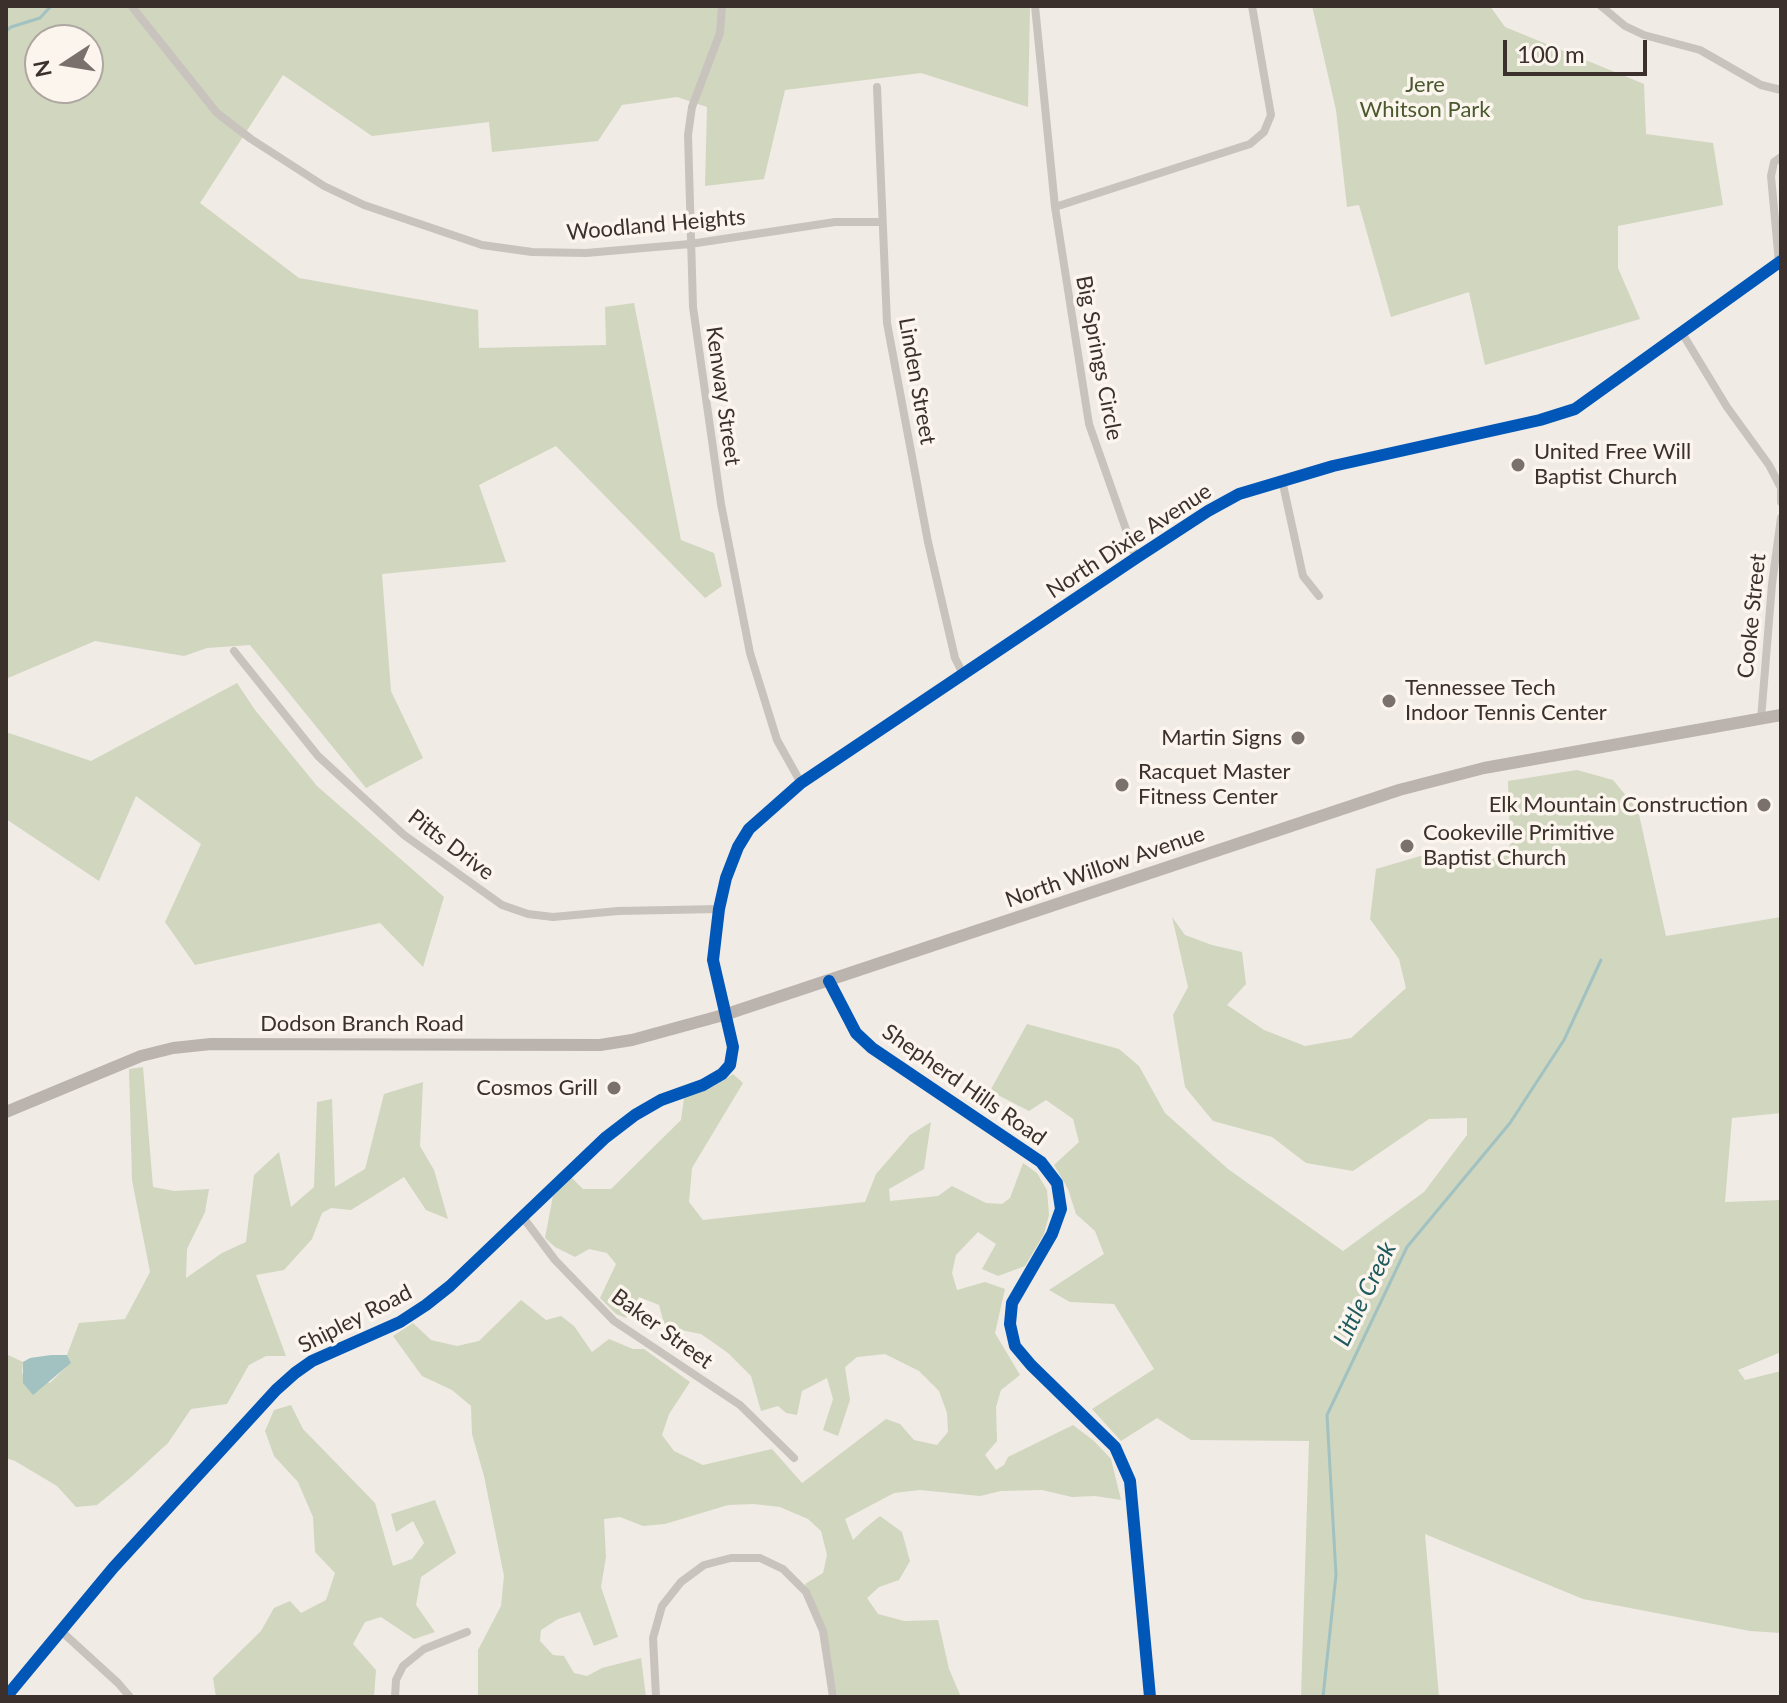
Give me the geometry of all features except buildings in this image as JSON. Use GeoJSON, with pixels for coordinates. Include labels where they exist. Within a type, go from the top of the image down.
{"type":"FeatureCollection","features":[{"type":"Feature","properties":{"kind":"main road","name":"North Willow Avenue"},"geometry":{"type":"LineString","coordinates":[[727,1014],[1399,790],[1484,768],[1781,715]]}},
{"type":"Feature","properties":{"kind":"main road","name":"Dodson Branch Road"},"geometry":{"type":"LineString","coordinates":[[6,1112],[141,1056],[173,1048],[211,1044],[600,1045],[632,1040],[727,1014]]}},
{"type":"Feature","properties":{"kind":"street","name":"Kenway Street"},"geometry":{"type":"LineString","coordinates":[[722,6],[720,33],[692,107],[688,135],[693,307],[721,504],[750,653],[777,740],[801,783]]}},
{"type":"Feature","properties":{"kind":"street","name":"Big Springs Circle"},"geometry":{"type":"LineString","coordinates":[[1035,6],[1055,207],[1089,424],[1136,558]]}},
{"type":"Feature","properties":{"kind":"street"},"geometry":{"type":"LineString","coordinates":[[1055,207],[1250,144],[1264,132],[1271,115],[1252,6]]}},
{"type":"Feature","properties":{"kind":"street"},"geometry":{"type":"LineString","coordinates":[[1601,6],[1625,26],[1644,35],[1700,50],[1761,85],[1781,90]]}},
{"type":"Feature","properties":{"kind":"street","name":"Woodland Heights"},"geometry":{"type":"LineString","coordinates":[[133,8],[217,113],[324,186],[364,205],[482,245],[586,253],[690,244],[835,222],[882,222]]}},
{"type":"Feature","properties":{"kind":"street","name":"Linden Street"},"geometry":{"type":"LineString","coordinates":[[877,87],[887,323],[928,542],[955,658],[964,676]]}},
{"type":"Feature","properties":{"kind":"street"},"geometry":{"type":"LineString","coordinates":[[1780,262],[1771,176],[1774,162],[1781,157]]}},
{"type":"Feature","properties":{"kind":"street","name":"North Dixie Avenue"},"geometry":{"type":"LineString","coordinates":[[727,1014],[713,960],[726,878],[744,838],[764,815],[801,783],[1136,558],[1239,494],[1282,480],[1540,420],[1575,409],[1780,262]]}},
{"type":"Feature","properties":{"kind":"street"},"geometry":{"type":"LineString","coordinates":[[1682,333],[1727,407],[1769,465],[1781,488],[1781,502]]}},
{"type":"Feature","properties":{"kind":"street"},"geometry":{"type":"LineString","coordinates":[[1282,480],[1303,576],[1319,596]]}},
{"type":"Feature","properties":{"kind":"street","name":"Cooke Street"},"geometry":{"type":"LineString","coordinates":[[1761,719],[1772,584],[1781,518]]}},
{"type":"Feature","properties":{"kind":"street","name":"Pitts Drive"},"geometry":{"type":"LineString","coordinates":[[234,651],[318,756],[404,835],[502,905],[528,914],[553,917],[618,911],[719,909]]}},
{"type":"Feature","properties":{"kind":"street","name":"Shepherd Hills Road"},"geometry":{"type":"LineString","coordinates":[[829,981],[856,1033],[872,1048],[1041,1162],[1057,1183],[1061,1209],[1052,1234],[1012,1303],[1010,1324],[1015,1346],[1115,1447],[1130,1481],[1150,1697]]}},
{"type":"Feature","properties":{"kind":"street","name":"Shipley Road"},"geometry":{"type":"LineString","coordinates":[[6,1697],[134,1545],[295,1373],[312,1361],[400,1322],[426,1305],[605,1138],[661,1100],[703,1085],[722,1074],[730,1065],[733,1047],[727,1014]]}},
{"type":"Feature","properties":{"kind":"street","name":"Baker Street"},"geometry":{"type":"LineString","coordinates":[[522,1216],[555,1260],[614,1321],[740,1405],[794,1458]]}},
{"type":"Feature","properties":{"kind":"street"},"geometry":{"type":"LineString","coordinates":[[656,1697],[653,1638],[662,1606],[681,1582],[704,1565],[731,1558],[760,1558],[783,1569],[806,1592],[823,1631],[833,1697]]}},
{"type":"Feature","properties":{"kind":"street"},"geometry":{"type":"LineString","coordinates":[[61,1631],[130,1697]]}},
{"type":"Feature","properties":{"kind":"street"},"geometry":{"type":"LineString","coordinates":[[395,1697],[396,1680],[403,1666],[424,1649],[467,1632]]}},
{"type":"Feature","properties":{"kind":"green space"},"geometry":{"type":"Polygon","coordinates":[[[6,6],[1030,6],[1028,107],[921,73],[785,90],[764,179],[705,186],[707,107],[677,97],[622,105],[598,141],[492,152],[489,122],[372,136],[283,75],[200,203],[299,278],[478,310],[479,348],[606,345],[605,307],[634,303],[681,540],[714,553],[722,586],[705,598],[556,446],[479,485],[506,562],[382,574],[391,691],[423,758],[366,788],[250,645],[207,648],[184,656],[95,641],[8,678],[6,694],[6,6]]]}},
{"type":"Feature","properties":{"kind":"green space","name":"Jere Whitson Park"},"geometry":{"type":"Polygon","coordinates":[[[1312,6],[1490,6],[1505,27],[1644,84],[1646,134],[1713,143],[1723,205],[1618,226],[1618,268],[1640,319],[1485,365],[1469,292],[1391,317],[1359,205],[1347,207],[1336,110],[1312,6]]]}},
{"type":"Feature","properties":{"kind":"green space"},"geometry":{"type":"Polygon","coordinates":[[[237,683],[317,786],[444,897],[423,967],[380,923],[195,965],[165,922],[201,844],[136,796],[99,881],[6,819],[6,732],[91,761],[237,683]]]}},
{"type":"Feature","properties":{"kind":"green space"},"geometry":{"type":"Polygon","coordinates":[[[1577,770],[1613,780],[1638,810],[1666,936],[1781,917],[1781,1113],[1732,1118],[1725,1202],[1781,1200],[1781,1352],[1738,1370],[1745,1380],[1781,1371],[1781,1633],[1750,1631],[1583,1599],[1425,1534],[1439,1697],[1301,1697],[1309,1441],[1191,1440],[1157,1418],[1121,1441],[1092,1409],[1154,1369],[1114,1304],[1070,1302],[1049,1290],[1104,1254],[1095,1231],[1076,1214],[1068,1189],[1054,1165],[1079,1142],[1073,1119],[1046,1100],[1029,1111],[990,1091],[1027,1024],[1119,1049],[1139,1066],[1165,1113],[1228,1169],[1343,1251],[1424,1192],[1467,1135],[1467,1118],[1429,1119],[1353,1171],[1306,1163],[1272,1137],[1213,1121],[1185,1087],[1173,1015],[1188,987],[1172,917],[1185,935],[1242,952],[1246,984],[1227,1005],[1264,1030],[1305,1046],[1351,1038],[1406,988],[1399,959],[1370,919],[1376,869],[1424,855],[1442,866],[1482,867],[1510,846],[1508,781],[1577,770]]]}},
{"type":"Feature","properties":{"kind":"green space"},"geometry":{"type":"Polygon","coordinates":[[[143,1067],[153,1187],[174,1191],[209,1189],[205,1212],[187,1249],[186,1278],[222,1253],[246,1242],[254,1175],[279,1152],[291,1207],[314,1187],[317,1102],[332,1099],[335,1187],[365,1169],[384,1094],[423,1082],[420,1146],[434,1170],[448,1219],[426,1210],[404,1177],[351,1210],[331,1208],[322,1213],[312,1239],[284,1270],[256,1275],[286,1356],[266,1356],[249,1365],[227,1404],[191,1409],[168,1443],[130,1478],[97,1505],[76,1507],[57,1486],[6,1458],[6,1354],[23,1362],[22,1373],[50,1383],[70,1363],[67,1355],[79,1323],[125,1319],[150,1272],[132,1180],[129,1069],[143,1067]]]}},
{"type":"Feature","properties":{"kind":"green space"},"geometry":{"type":"Polygon","coordinates":[[[733,1074],[743,1083],[692,1168],[689,1202],[703,1220],[865,1202],[876,1174],[910,1135],[931,1122],[924,1169],[889,1189],[890,1201],[938,1196],[952,1186],[986,1203],[1002,1204],[1010,1198],[1023,1163],[1037,1173],[1047,1190],[1049,1215],[1044,1234],[1025,1266],[998,1276],[982,1269],[996,1244],[978,1232],[956,1255],[952,1273],[957,1290],[985,1282],[1005,1289],[995,1333],[1020,1375],[1001,1390],[996,1407],[997,1441],[985,1455],[996,1470],[1004,1465],[1008,1457],[1073,1425],[1111,1459],[1121,1500],[1095,1496],[1072,1497],[1042,1490],[1001,1491],[980,1496],[920,1490],[894,1493],[845,1519],[853,1540],[880,1516],[902,1532],[910,1561],[899,1580],[879,1587],[867,1598],[878,1614],[904,1621],[938,1620],[949,1669],[961,1697],[837,1697],[826,1630],[805,1584],[823,1573],[827,1555],[821,1531],[808,1519],[780,1507],[754,1504],[728,1505],[665,1524],[643,1526],[620,1517],[604,1519],[606,1557],[601,1587],[618,1637],[594,1646],[580,1612],[558,1619],[541,1630],[540,1641],[553,1655],[564,1656],[574,1673],[587,1676],[602,1668],[641,1658],[646,1697],[469,1697],[478,1695],[478,1650],[501,1606],[504,1576],[484,1476],[472,1434],[471,1406],[452,1390],[422,1376],[393,1336],[413,1323],[431,1340],[457,1346],[479,1341],[521,1300],[546,1320],[561,1316],[574,1326],[592,1352],[609,1339],[633,1349],[644,1349],[690,1382],[669,1414],[662,1435],[674,1451],[703,1465],[772,1449],[802,1483],[886,1419],[900,1424],[914,1440],[937,1445],[948,1432],[947,1413],[939,1391],[919,1371],[885,1354],[857,1357],[845,1367],[850,1400],[838,1436],[823,1430],[833,1399],[827,1378],[802,1391],[797,1415],[786,1413],[778,1406],[761,1411],[751,1376],[728,1353],[701,1334],[665,1327],[659,1305],[639,1297],[626,1318],[616,1314],[600,1298],[616,1264],[607,1253],[589,1249],[575,1257],[545,1238],[553,1196],[572,1178],[583,1189],[611,1189],[681,1120],[684,1098],[714,1086],[733,1074]]]}},
{"type":"Feature","properties":{"kind":"green space"},"geometry":{"type":"Polygon","coordinates":[[[291,1405],[303,1429],[375,1503],[393,1566],[412,1559],[424,1543],[413,1521],[396,1532],[391,1514],[435,1500],[456,1553],[421,1577],[416,1605],[435,1632],[414,1639],[381,1617],[365,1622],[353,1644],[376,1670],[374,1697],[216,1697],[213,1678],[261,1631],[274,1608],[290,1601],[301,1613],[326,1600],[335,1573],[315,1552],[313,1517],[298,1482],[274,1456],[265,1431],[274,1410],[291,1405]]]}},
{"type":"Feature","properties":{"kind":"water"},"geometry":{"type":"Polygon","coordinates":[[[51,1355],[67,1355],[71,1363],[33,1395],[23,1383],[23,1362],[51,1355]]]}},
{"type":"Feature","properties":{"kind":"waterway"},"geometry":{"type":"LineString","coordinates":[[6,31],[40,18],[51,6]]}},
{"type":"Feature","properties":{"kind":"waterway","name":"Little Creek"},"geometry":{"type":"LineString","coordinates":[[1323,1697],[1336,1575],[1327,1415],[1407,1247],[1510,1123],[1564,1040],[1601,960]]}},
{"type":"Feature","properties":{"kind":"cycle path"},"geometry":{"type":"LineString","coordinates":[[6,1697],[113,1568],[295,1373],[312,1361],[400,1322],[426,1305],[450,1286],[605,1138],[635,1115],[661,1100],[703,1085],[722,1074],[730,1065],[733,1047],[713,960],[726,878],[749,829],[801,783],[1136,558],[1239,494],[1333,466],[1540,420],[1575,409],[1781,261]]}},
{"type":"Feature","properties":{"kind":"cycle path"},"geometry":{"type":"LineString","coordinates":[[829,981],[856,1033],[872,1048],[1041,1162],[1057,1183],[1061,1209],[1052,1234],[1012,1303],[1010,1324],[1015,1346],[1115,1447],[1130,1481],[1150,1697]]}},
{"type":"Feature","properties":{"kind":"place","name":"United Free Will Baptist Church"},"geometry":{"type":"Point","coordinates":[1518,465]}},
{"type":"Feature","properties":{"kind":"place","name":"Tennessee Tech Indoor Tennis Center"},"geometry":{"type":"Point","coordinates":[1389,701]}},
{"type":"Feature","properties":{"kind":"place","name":"Martin Signs"},"geometry":{"type":"Point","coordinates":[1298,738]}},
{"type":"Feature","properties":{"kind":"place","name":"Racquet Master Fitness Center"},"geometry":{"type":"Point","coordinates":[1122,785]}},
{"type":"Feature","properties":{"kind":"place","name":"Elk Mountain Construction"},"geometry":{"type":"Point","coordinates":[1764,805]}},
{"type":"Feature","properties":{"kind":"place","name":"Cookeville Primitive Baptist Church"},"geometry":{"type":"Point","coordinates":[1407,846]}},
{"type":"Feature","properties":{"kind":"place","name":"Cosmos Grill"},"geometry":{"type":"Point","coordinates":[614,1088]}}]}
